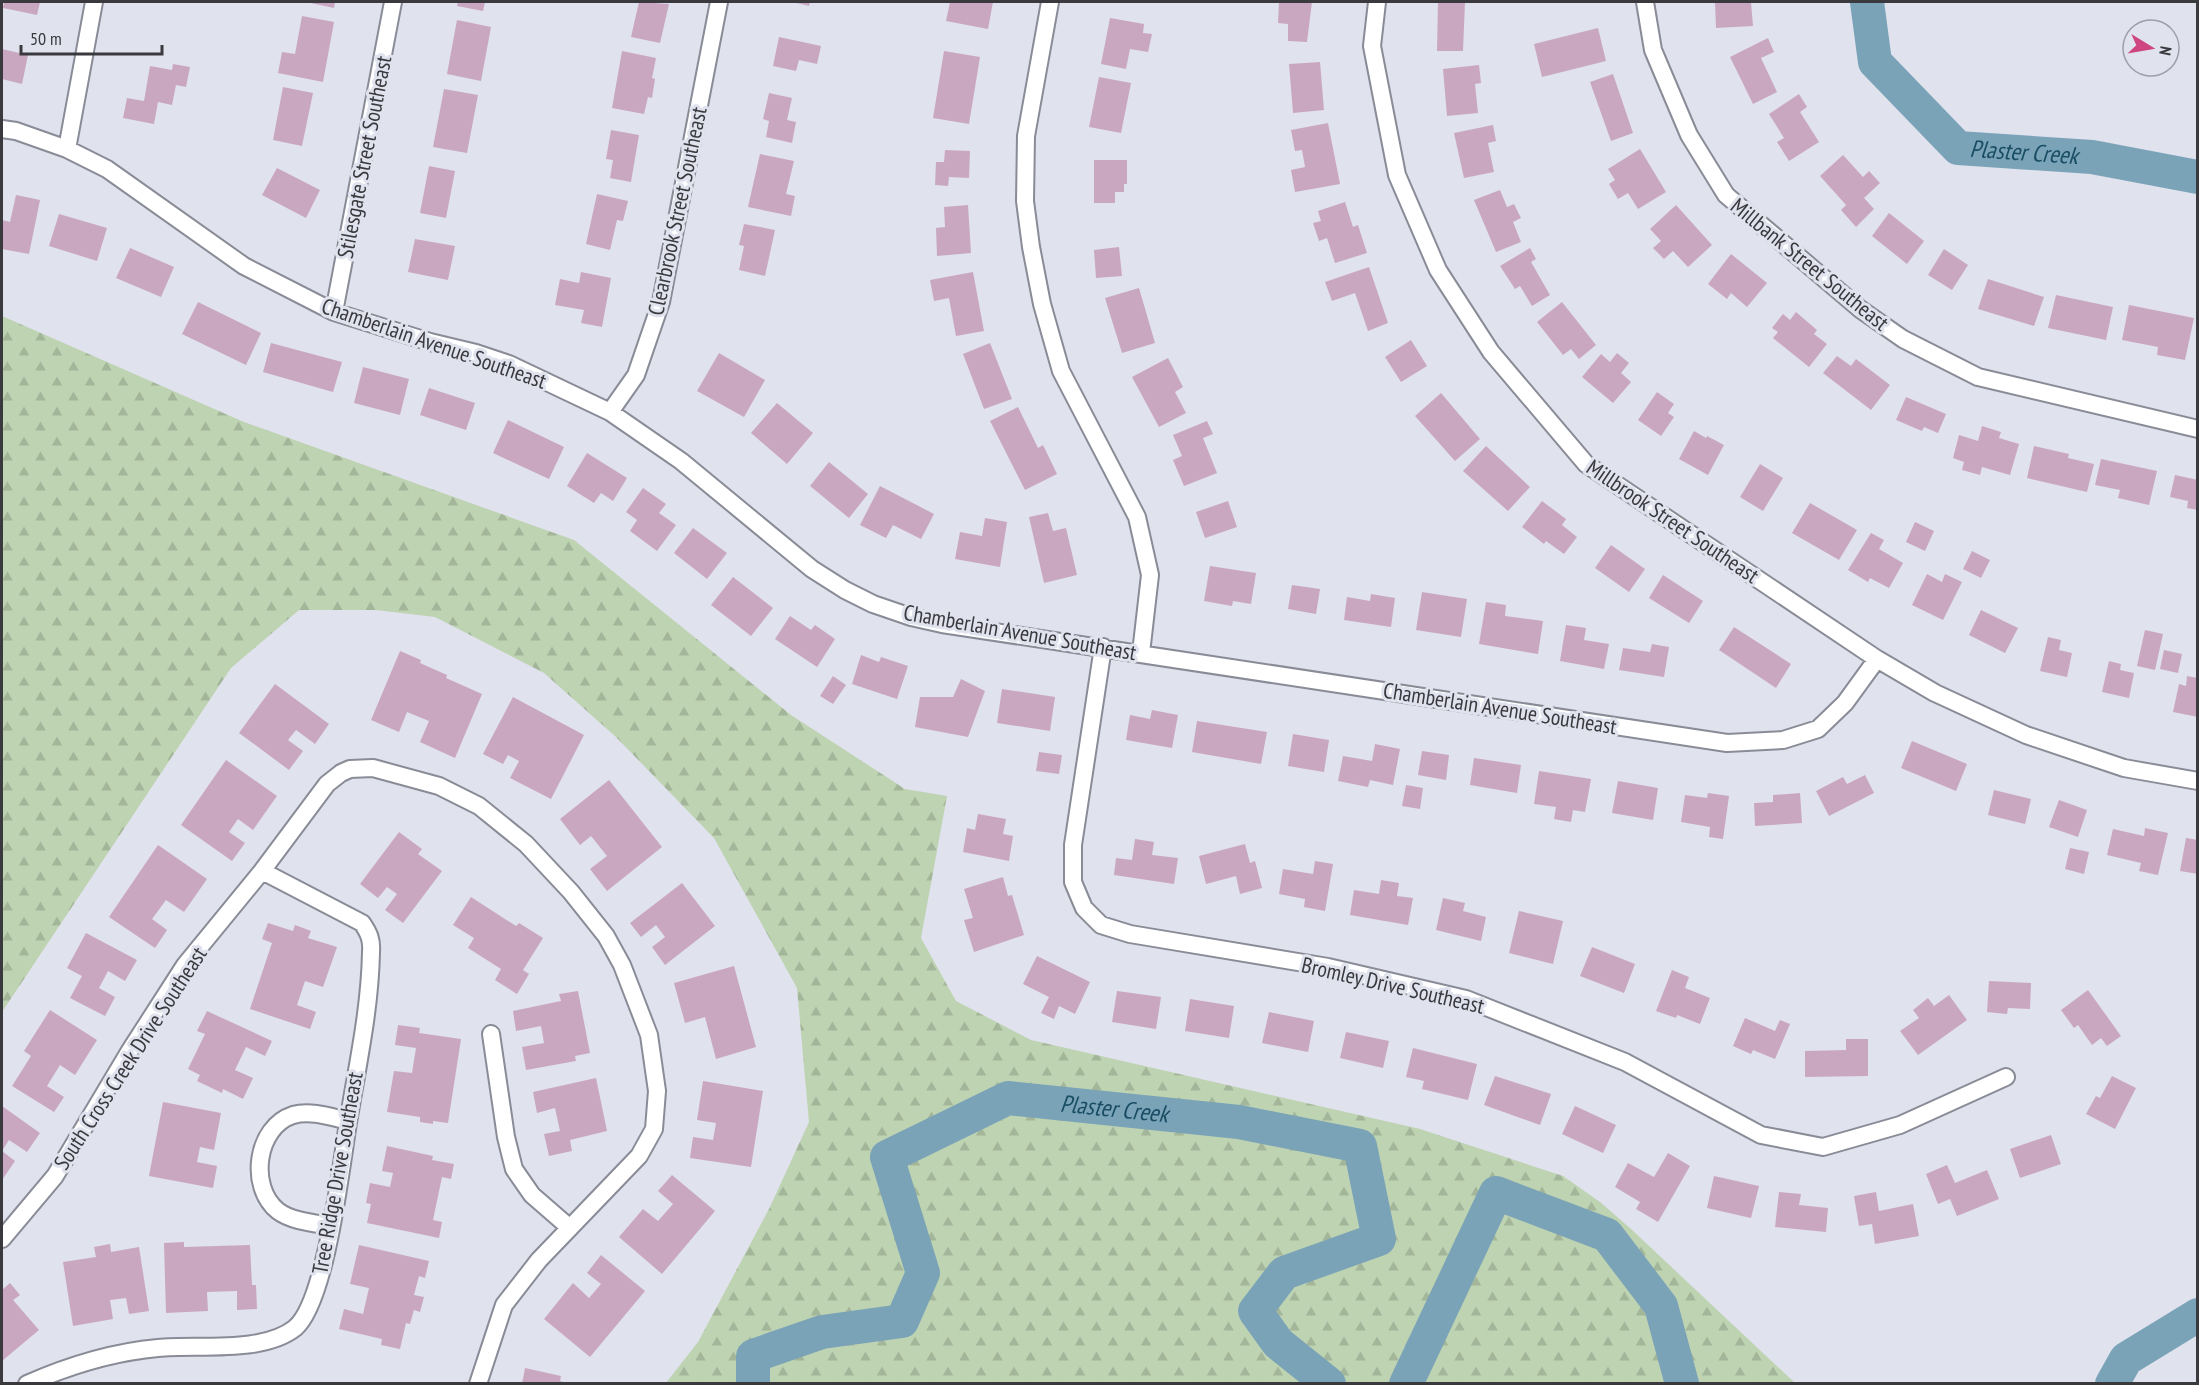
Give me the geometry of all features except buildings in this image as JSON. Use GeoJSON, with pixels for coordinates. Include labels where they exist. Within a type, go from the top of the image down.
{"type":"FeatureCollection","features":[{"type":"Feature","properties":{"kind":"street"},"geometry":{"type":"LineString","coordinates":[[67,149],[94,2]]}},
{"type":"Feature","properties":{"kind":"street","name":"Stilesgate Street Southeast"},"geometry":{"type":"LineString","coordinates":[[334,312],[393,2]]}},
{"type":"Feature","properties":{"kind":"street","name":"Clearbrook Street Southeast"},"geometry":{"type":"LineString","coordinates":[[610,412],[636,375],[661,302],[719,2]]}},
{"type":"Feature","properties":{"kind":"street"},"geometry":{"type":"LineString","coordinates":[[1050,2],[1026,136],[1025,201],[1031,247],[1042,304],[1061,370],[1137,517],[1150,575],[1141,653]]}},
{"type":"Feature","properties":{"kind":"street","name":"Millbrook Street Southeast"},"geometry":{"type":"LineString","coordinates":[[1377,2],[1372,46],[1397,175],[1438,270],[1491,352],[1586,464],[1877,658],[1935,693],[2026,735],[2124,768],[2198,781]]}},
{"type":"Feature","properties":{"kind":"street","name":"Millbank Street Southeast"},"geometry":{"type":"LineString","coordinates":[[1645,2],[1653,50],[1689,135],[1726,195],[1860,309],[1903,339],[1978,376],[2198,429]]}},
{"type":"Feature","properties":{"kind":"street","name":"Chamberlain Avenue Southeast"},"geometry":{"type":"LineString","coordinates":[[2,129],[16,131],[67,149],[107,169],[244,266],[334,312],[508,364],[610,412],[681,461],[812,568],[845,590],[873,604],[911,617],[942,624],[1727,743],[1783,740],[1818,729],[1845,703],[1877,658]]}},
{"type":"Feature","properties":{"kind":"street","name":"Bromley Drive Southeast"},"geometry":{"type":"LineString","coordinates":[[1103,647],[1084,760],[1073,854],[1073,882],[1084,908],[1101,925],[1130,934],[1328,967],[1466,999],[1625,1062],[1761,1135],[1823,1147],[1900,1125],[2006,1077]]}},
{"type":"Feature","properties":{"kind":"street","name":"South Cross Creek Drive Southeast"},"geometry":{"type":"LineString","coordinates":[[2,1239],[55,1176],[129,1052],[185,965],[262,871],[327,784],[350,769],[373,768],[439,786],[479,806],[526,844],[571,892],[606,936],[622,965],[650,1035],[657,1091],[654,1129],[639,1156],[570,1228]]}},
{"type":"Feature","properties":{"kind":"street","name":"Tree Ridge Drive Southeast"},"geometry":{"type":"LineString","coordinates":[[27,1383],[109,1355],[158,1348],[257,1344],[278,1338],[296,1327],[307,1311],[315,1290],[331,1226],[364,1022],[371,951],[370,934],[362,923],[262,871]]}},
{"type":"Feature","properties":{"kind":"street"},"geometry":{"type":"LineString","coordinates":[[478,1383],[504,1305],[539,1260],[570,1228],[532,1195],[514,1169],[506,1137],[491,1034]]}},
{"type":"Feature","properties":{"kind":"street"},"geometry":{"type":"LineString","coordinates":[[331,1226],[292,1217],[278,1211],[260,1183],[261,1157],[268,1134],[280,1122],[294,1115],[312,1113],[348,1121]]}},
{"type":"Feature","properties":{"kind":"green space"},"geometry":{"type":"Polygon","coordinates":[[[2,316],[244,422],[574,540],[791,715],[905,789],[947,796],[921,938],[956,1001],[1031,1040],[1420,1129],[1563,1176],[1600,1202],[1631,1229],[1795,1383],[666,1383],[698,1342],[769,1209],[809,1122],[797,988],[714,838],[616,737],[544,673],[435,617],[376,610],[299,610],[231,668],[2,1012],[2,316]]]}},
{"type":"Feature","properties":{"kind":"waterway","name":"Plaster Creek"},"geometry":{"type":"LineString","coordinates":[[1867,2],[1875,62],[1958,148],[2092,157],[2198,177]]}},
{"type":"Feature","properties":{"kind":"waterway","name":"Plaster Creek"},"geometry":{"type":"LineString","coordinates":[[753,1384],[753,1356],[822,1332],[902,1321],[923,1273],[887,1157],[1008,1098],[1239,1122],[1360,1146],[1379,1239],[1284,1273],[1255,1311],[1278,1343],[1329,1384]]}},
{"type":"Feature","properties":{"kind":"waterway","name":"Plaster Creek"},"geometry":{"type":"LineString","coordinates":[[1406,1384],[1496,1193],[1607,1235],[1661,1306],[1682,1384]]}},
{"type":"Feature","properties":{"kind":"waterway","name":"Plaster Creek"},"geometry":{"type":"LineString","coordinates":[[2112,1384],[2126,1359],[2198,1315]]}}]}
